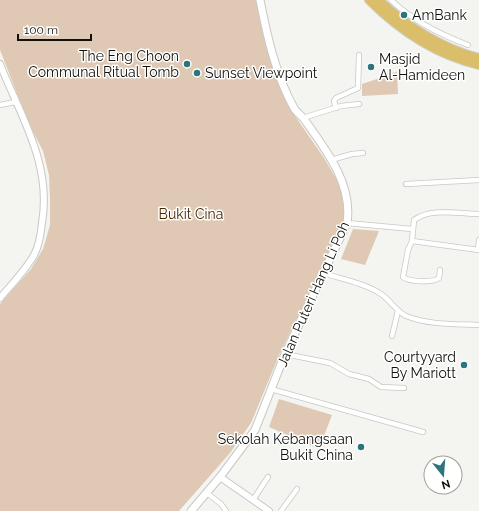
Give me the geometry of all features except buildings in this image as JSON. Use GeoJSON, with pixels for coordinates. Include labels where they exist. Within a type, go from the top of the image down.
{"type":"FeatureCollection","features":[{"type":"Feature","properties":{"kind":"main road","name":"Jalan Puteri Hang Li Poh"},"geometry":{"type":"LineString","coordinates":[[191,511],[220,477],[255,430],[285,354],[347,224],[348,196],[345,184],[303,118],[294,110],[283,86],[271,48],[260,0]]}},
{"type":"Feature","properties":{"kind":"main road"},"geometry":{"type":"LineString","coordinates":[[369,0],[387,18],[414,38],[441,53],[479,66]]}},
{"type":"Feature","properties":{"kind":"main road"},"geometry":{"type":"LineString","coordinates":[[379,0],[392,13],[429,37],[459,51],[479,58]]}},
{"type":"Feature","properties":{"kind":"street"},"geometry":{"type":"LineString","coordinates":[[391,0],[404,13],[443,36],[468,45]]}},
{"type":"Feature","properties":{"kind":"street"},"geometry":{"type":"LineString","coordinates":[[336,108],[334,101],[336,98],[358,88],[359,55]]}},
{"type":"Feature","properties":{"kind":"street"},"geometry":{"type":"LineString","coordinates":[[0,64],[15,102],[38,152],[45,187],[41,232],[35,253],[21,273],[0,298]]}},
{"type":"Feature","properties":{"kind":"street"},"geometry":{"type":"LineString","coordinates":[[0,105],[15,102]]}},
{"type":"Feature","properties":{"kind":"street"},"geometry":{"type":"LineString","coordinates":[[303,118],[346,105],[359,104]]}},
{"type":"Feature","properties":{"kind":"street"},"geometry":{"type":"LineString","coordinates":[[331,160],[352,154],[363,154]]}},
{"type":"Feature","properties":{"kind":"street"},"geometry":{"type":"LineString","coordinates":[[406,184],[479,180]]}},
{"type":"Feature","properties":{"kind":"street"},"geometry":{"type":"LineString","coordinates":[[440,270],[439,278],[434,280],[404,278],[404,267],[412,241],[414,220],[421,215],[434,213],[479,214]]}},
{"type":"Feature","properties":{"kind":"street"},"geometry":{"type":"LineString","coordinates":[[347,224],[412,229]]}},
{"type":"Feature","properties":{"kind":"street"},"geometry":{"type":"LineString","coordinates":[[412,241],[478,249],[479,240]]}},
{"type":"Feature","properties":{"kind":"street"},"geometry":{"type":"LineString","coordinates":[[323,273],[374,290],[387,299],[398,311],[406,316],[419,320],[479,325]]}},
{"type":"Feature","properties":{"kind":"street"},"geometry":{"type":"LineString","coordinates":[[392,336],[398,311]]}},
{"type":"Feature","properties":{"kind":"street"},"geometry":{"type":"LineString","coordinates":[[285,354],[330,363],[348,374],[369,380],[381,387],[404,388]]}},
{"type":"Feature","properties":{"kind":"street"},"geometry":{"type":"LineString","coordinates":[[271,389],[423,432]]}},
{"type":"Feature","properties":{"kind":"street"},"geometry":{"type":"LineString","coordinates":[[220,477],[268,511]]}},
{"type":"Feature","properties":{"kind":"street"},"geometry":{"type":"LineString","coordinates":[[253,500],[268,477]]}},
{"type":"Feature","properties":{"kind":"street"},"geometry":{"type":"LineString","coordinates":[[281,511],[297,489]]}},
{"type":"Feature","properties":{"kind":"street"},"geometry":{"type":"LineString","coordinates":[[206,493],[221,504],[226,511]]}},
{"type":"Feature","properties":{"kind":"green space","name":"Bukit Cina"},"geometry":{"type":"Polygon","coordinates":[[[0,0],[256,0],[271,61],[280,87],[295,116],[324,158],[341,187],[344,202],[342,226],[280,353],[251,423],[230,453],[179,511],[0,511],[0,304],[31,269],[43,249],[50,225],[50,199],[49,175],[43,151],[29,124],[0,50],[0,0]]]}},
{"type":"Feature","properties":{"kind":"green space"},"geometry":{"type":"Polygon","coordinates":[[[397,72],[398,94],[362,96],[362,84],[380,78],[384,74],[397,72]]]}},
{"type":"Feature","properties":{"kind":"green space"},"geometry":{"type":"Polygon","coordinates":[[[353,229],[379,231],[365,265],[341,259],[353,229]]]}},
{"type":"Feature","properties":{"kind":"green space"},"geometry":{"type":"Polygon","coordinates":[[[279,399],[332,415],[319,449],[269,427],[279,399]]]}},
{"type":"Feature","properties":{"kind":"place","name":"AmBank"},"geometry":{"type":"Point","coordinates":[404,15]}},
{"type":"Feature","properties":{"kind":"place","name":"The Eng Choon Communal Ritual Tomb"},"geometry":{"type":"Point","coordinates":[187,64]}},
{"type":"Feature","properties":{"kind":"place","name":"Masjid Al-Hamideen"},"geometry":{"type":"Point","coordinates":[371,67]}},
{"type":"Feature","properties":{"kind":"place","name":"Sunset Viewpoint"},"geometry":{"type":"Point","coordinates":[197,73]}},
{"type":"Feature","properties":{"kind":"place","name":"Courtyyard By Mariott"},"geometry":{"type":"Point","coordinates":[464,365]}},
{"type":"Feature","properties":{"kind":"place","name":"Sekolah Kebangsaan Bukit China"},"geometry":{"type":"Point","coordinates":[361,447]}}]}
